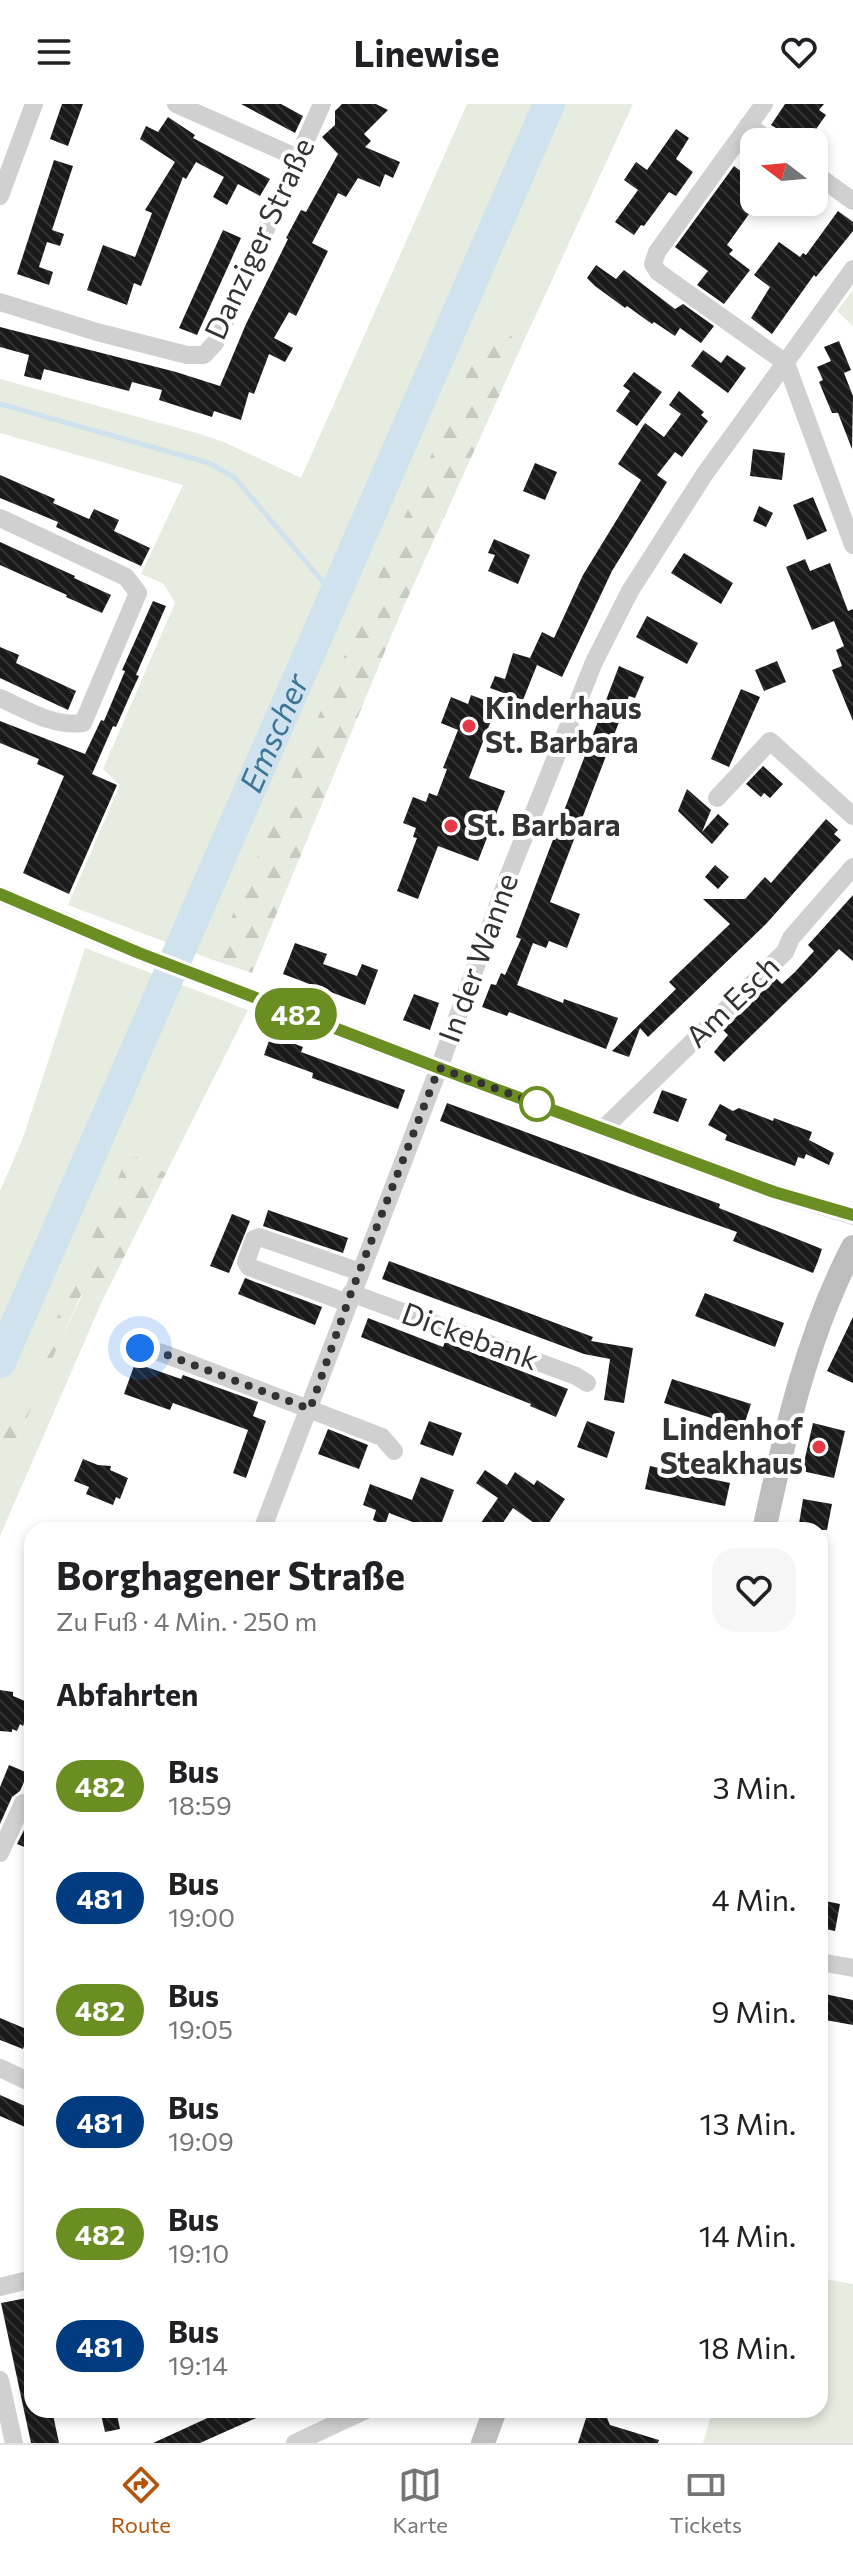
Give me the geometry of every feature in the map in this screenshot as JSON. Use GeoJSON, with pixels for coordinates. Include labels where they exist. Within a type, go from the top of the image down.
{"type":"FeatureCollection","features":[{"type":"Feature","properties":{"kind":"street"},"geometry":{"type":"LineString","coordinates":[[1,188],[34,104]]}},
{"type":"Feature","properties":{"kind":"street"},"geometry":{"type":"LineString","coordinates":[[176,104],[298,158]]}},
{"type":"Feature","properties":{"kind":"street","name":"Danziger Straße"},"geometry":{"type":"LineString","coordinates":[[0,302],[97,332],[187,355],[204,355],[215,343],[322,104]]}},
{"type":"Feature","properties":{"kind":"street"},"geometry":{"type":"LineString","coordinates":[[764,104],[657,252],[653,264],[658,272],[786,363],[853,545]]}},
{"type":"Feature","properties":{"kind":"street"},"geometry":{"type":"LineString","coordinates":[[748,125],[752,128]]}},
{"type":"Feature","properties":{"kind":"street"},"geometry":{"type":"LineString","coordinates":[[828,183],[853,201]]}},
{"type":"Feature","properties":{"kind":"street","name":"In der Wanne"},"geometry":{"type":"LineString","coordinates":[[265,1522],[439,1068],[510,872],[594,662],[630,591],[704,475],[853,269]]}},
{"type":"Feature","properties":{"kind":"street"},"geometry":{"type":"LineString","coordinates":[[0,518],[126,577],[138,593],[83,723],[67,725],[53,722],[0,698]]}},
{"type":"Feature","properties":{"kind":"street"},"geometry":{"type":"LineString","coordinates":[[717,798],[770,741],[853,816]]}},
{"type":"Feature","properties":{"kind":"street","name":"Am Esch"},"geometry":{"type":"LineString","coordinates":[[603,1129],[785,952],[791,938],[853,867]]}},
{"type":"Feature","properties":{"kind":"street"},"geometry":{"type":"LineString","coordinates":[[0,894],[206,980],[439,1068],[774,1192],[853,1216]]}},
{"type":"Feature","properties":{"kind":"street","name":"Dickebank"},"geometry":{"type":"LineString","coordinates":[[360,1272],[259,1237],[254,1239],[246,1262],[249,1267],[350,1298],[576,1376],[587,1383]]}},
{"type":"Feature","properties":{"kind":"street"},"geometry":{"type":"LineString","coordinates":[[766,1522],[785,1434],[811,1348],[853,1247]]}},
{"type":"Feature","properties":{"kind":"street"},"geometry":{"type":"LineString","coordinates":[[140,1348],[162,1353],[382,1437],[394,1451]]}},
{"type":"Feature","properties":{"kind":"street"},"geometry":{"type":"LineString","coordinates":[[0,1853],[24,1803]]}},
{"type":"Feature","properties":{"kind":"street"},"geometry":{"type":"LineString","coordinates":[[828,1963],[853,1968]]}},
{"type":"Feature","properties":{"kind":"street"},"geometry":{"type":"LineString","coordinates":[[0,2068],[24,2079]]}},
{"type":"Feature","properties":{"kind":"street"},"geometry":{"type":"LineString","coordinates":[[0,2287],[24,2281]]}},
{"type":"Feature","properties":{"kind":"street"},"geometry":{"type":"LineString","coordinates":[[0,2380],[14,2443]]}},
{"type":"Feature","properties":{"kind":"street"},"geometry":{"type":"LineString","coordinates":[[295,2443],[349,2418]]}},
{"type":"Feature","properties":{"kind":"street"},"geometry":{"type":"LineString","coordinates":[[483,2443],[490,2418]]}},
{"type":"Feature","properties":{"kind":"green space"},"geometry":{"type":"Polygon","coordinates":[[[467,104],[633,104],[522,345],[490,320],[213,960],[68,905],[120,785],[103,769],[175,603],[164,584],[141,574],[183,485],[0,433],[0,379],[200,434],[301,478],[467,104]]]}},
{"type":"Feature","properties":{"kind":"green space"},"geometry":{"type":"Polygon","coordinates":[[[853,290],[853,326],[837,311],[853,290]]]}},
{"type":"Feature","properties":{"kind":"green space"},"geometry":{"type":"Polygon","coordinates":[[[490,319],[522,345],[399,617],[252,973],[213,960],[490,319]]]}},
{"type":"Feature","properties":{"kind":"green space"},"geometry":{"type":"Polygon","coordinates":[[[85,948],[248,1010],[166,1173],[129,1153],[48,1367],[82,1295],[103,1299],[0,1536],[0,1482],[32,1406],[18,1400],[0,1441],[0,1191],[23,1138],[85,948]]]}},
{"type":"Feature","properties":{"kind":"green space"},"geometry":{"type":"Polygon","coordinates":[[[129,1153],[166,1173],[103,1299],[81,1295],[48,1368],[38,1362],[129,1153]]]}},
{"type":"Feature","properties":{"kind":"green space"},"geometry":{"type":"Polygon","coordinates":[[[18,1399],[32,1406],[0,1482],[0,1441],[18,1399]]]}},
{"type":"Feature","properties":{"kind":"green space"},"geometry":{"type":"Polygon","coordinates":[[[828,2279],[853,2284],[853,2443],[703,2443],[711,2418],[828,2418],[828,2279]]]}},
{"type":"Feature","properties":{"kind":"building"},"geometry":{"type":"Polygon","coordinates":[[[62,104],[83,104],[68,146],[50,139],[62,104]]]}},
{"type":"Feature","properties":{"kind":"building"},"geometry":{"type":"Polygon","coordinates":[[[241,104],[281,104],[303,116],[295,133],[241,104]]]}},
{"type":"Feature","properties":{"kind":"building"},"geometry":{"type":"Polygon","coordinates":[[[342,104],[376,104],[388,110],[364,134],[371,141],[365,147],[400,162],[393,178],[385,174],[380,187],[358,178],[346,197],[338,193],[312,243],[328,251],[296,316],[289,312],[274,338],[293,348],[285,362],[269,354],[254,394],[249,392],[241,420],[214,411],[212,417],[159,400],[162,390],[132,382],[129,391],[44,369],[41,380],[24,376],[29,355],[0,347],[0,327],[220,386],[286,238],[301,210],[306,212],[338,154],[322,137],[335,125],[335,111],[342,104]]]}},
{"type":"Feature","properties":{"kind":"building"},"geometry":{"type":"Polygon","coordinates":[[[785,104],[824,104],[819,110],[826,115],[817,128],[776,128],[771,125],[785,104]]]}},
{"type":"Feature","properties":{"kind":"building"},"geometry":{"type":"Polygon","coordinates":[[[168,117],[195,135],[193,138],[270,179],[260,196],[238,184],[227,205],[213,197],[224,177],[196,162],[186,179],[183,177],[141,286],[134,283],[127,305],[87,290],[103,245],[135,257],[152,213],[145,210],[175,162],[140,139],[146,126],[158,132],[168,117]]]}},
{"type":"Feature","properties":{"kind":"building"},"geometry":{"type":"Polygon","coordinates":[[[676,129],[689,138],[676,159],[693,172],[676,196],[669,192],[634,235],[615,222],[638,190],[624,180],[636,162],[647,170],[676,129]]]}},
{"type":"Feature","properties":{"kind":"building"},"geometry":{"type":"Polygon","coordinates":[[[54,160],[73,166],[52,230],[64,234],[60,246],[47,242],[39,267],[53,272],[49,285],[17,274],[54,160]]]}},
{"type":"Feature","properties":{"kind":"building"},"geometry":{"type":"Polygon","coordinates":[[[734,166],[740,170],[740,216],[748,216],[727,245],[733,250],[729,254],[750,270],[724,304],[697,285],[708,271],[675,247],[734,166]]]}},
{"type":"Feature","properties":{"kind":"building"},"geometry":{"type":"Polygon","coordinates":[[[838,211],[853,222],[853,231],[816,277],[814,275],[772,334],[751,318],[770,287],[754,275],[779,242],[800,257],[803,253],[806,255],[838,211]]]}},
{"type":"Feature","properties":{"kind":"building"},"geometry":{"type":"Polygon","coordinates":[[[223,230],[241,238],[197,335],[179,328],[223,230]]]}},
{"type":"Feature","properties":{"kind":"building"},"geometry":{"type":"Polygon","coordinates":[[[596,265],[616,279],[624,270],[675,309],[683,304],[714,326],[701,343],[680,328],[675,336],[627,306],[625,308],[595,286],[587,278],[596,265]]]}},
{"type":"Feature","properties":{"kind":"building"},"geometry":{"type":"Polygon","coordinates":[[[839,341],[851,370],[844,373],[853,396],[852,449],[838,413],[832,413],[819,382],[823,380],[817,367],[831,361],[824,347],[839,341]]]}},
{"type":"Feature","properties":{"kind":"building"},"geometry":{"type":"Polygon","coordinates":[[[703,350],[721,363],[727,355],[746,368],[728,393],[691,366],[703,350]]]}},
{"type":"Feature","properties":{"kind":"building"},"geometry":{"type":"Polygon","coordinates":[[[634,372],[662,392],[637,426],[616,411],[630,391],[623,386],[634,372]]]}},
{"type":"Feature","properties":{"kind":"building"},"geometry":{"type":"Polygon","coordinates":[[[679,391],[704,412],[701,415],[708,421],[682,457],[675,452],[657,475],[667,482],[612,571],[562,677],[537,665],[523,700],[490,688],[495,676],[505,679],[513,653],[530,658],[542,632],[554,638],[583,575],[641,480],[618,464],[645,423],[664,437],[681,414],[669,405],[679,391]]]}},
{"type":"Feature","properties":{"kind":"building"},"geometry":{"type":"Polygon","coordinates":[[[753,449],[785,453],[782,480],[750,476],[753,449]]]}},
{"type":"Feature","properties":{"kind":"building"},"geometry":{"type":"Polygon","coordinates":[[[535,463],[557,472],[545,500],[523,491],[535,463]]]}},
{"type":"Feature","properties":{"kind":"building"},"geometry":{"type":"Polygon","coordinates":[[[0,475],[55,499],[53,503],[89,519],[94,509],[119,520],[114,531],[150,548],[141,566],[56,527],[58,522],[0,498],[0,475]]]}},
{"type":"Feature","properties":{"kind":"building"},"geometry":{"type":"Polygon","coordinates":[[[813,497],[827,531],[807,540],[793,505],[813,497]]]}},
{"type":"Feature","properties":{"kind":"building"},"geometry":{"type":"Polygon","coordinates":[[[759,506],[773,513],[766,527],[753,521],[759,506]]]}},
{"type":"Feature","properties":{"kind":"building"},"geometry":{"type":"Polygon","coordinates":[[[494,539],[530,555],[518,584],[488,571],[495,555],[488,553],[494,539]]]}},
{"type":"Feature","properties":{"kind":"building"},"geometry":{"type":"Polygon","coordinates":[[[0,542],[111,595],[102,613],[0,565],[0,542]]]}},
{"type":"Feature","properties":{"kind":"building"},"geometry":{"type":"Polygon","coordinates":[[[684,553],[733,583],[721,604],[671,573],[684,553]]]}},
{"type":"Feature","properties":{"kind":"building"},"geometry":{"type":"Polygon","coordinates":[[[805,559],[810,571],[830,563],[848,611],[853,609],[853,721],[832,670],[842,666],[836,650],[844,646],[834,621],[812,630],[786,567],[805,559]]]}},
{"type":"Feature","properties":{"kind":"building"},"geometry":{"type":"Polygon","coordinates":[[[153,601],[166,606],[136,675],[139,676],[92,774],[117,785],[69,894],[23,873],[64,776],[37,764],[39,759],[0,743],[0,721],[85,754],[101,720],[104,721],[125,671],[122,670],[153,601]]]}},
{"type":"Feature","properties":{"kind":"building"},"geometry":{"type":"Polygon","coordinates":[[[647,616],[698,643],[687,664],[636,637],[647,616]]]}},
{"type":"Feature","properties":{"kind":"building"},"geometry":{"type":"Polygon","coordinates":[[[0,647],[19,655],[16,663],[76,691],[68,710],[0,678],[0,647]]]}},
{"type":"Feature","properties":{"kind":"building"},"geometry":{"type":"Polygon","coordinates":[[[777,661],[786,682],[764,691],[755,670],[777,661]]]}},
{"type":"Feature","properties":{"kind":"building"},"geometry":{"type":"Polygon","coordinates":[[[619,666],[644,677],[635,698],[629,696],[550,902],[580,914],[567,948],[549,941],[546,948],[533,943],[517,985],[563,1003],[564,999],[618,1018],[606,1049],[509,1012],[507,1016],[482,1007],[491,984],[496,985],[501,973],[505,975],[521,939],[516,937],[619,666]]]}},
{"type":"Feature","properties":{"kind":"building"},"geometry":{"type":"Polygon","coordinates":[[[741,689],[760,697],[729,767],[711,759],[741,689]]]}},
{"type":"Feature","properties":{"kind":"building"},"geometry":{"type":"Polygon","coordinates":[[[471,695],[497,705],[469,778],[505,791],[478,861],[438,846],[418,899],[397,891],[417,838],[413,837],[416,828],[403,823],[413,797],[426,802],[429,793],[437,796],[447,769],[443,768],[458,730],[441,723],[451,697],[468,704],[471,695]]]}},
{"type":"Feature","properties":{"kind":"building"},"geometry":{"type":"Polygon","coordinates":[[[763,766],[783,784],[770,798],[764,793],[761,797],[746,784],[763,766]]]}},
{"type":"Feature","properties":{"kind":"building"},"geometry":{"type":"Polygon","coordinates":[[[687,789],[711,810],[702,832],[718,814],[729,824],[712,844],[678,811],[687,789]]]}},
{"type":"Feature","properties":{"kind":"building"},"geometry":{"type":"Polygon","coordinates":[[[826,819],[838,830],[834,834],[841,840],[766,924],[648,1037],[640,1028],[629,1057],[612,1051],[676,989],[669,982],[730,924],[703,899],[745,899],[765,877],[771,883],[826,819]]]}},
{"type":"Feature","properties":{"kind":"building"},"geometry":{"type":"Polygon","coordinates":[[[715,865],[729,877],[718,889],[705,877],[715,865]]]}},
{"type":"Feature","properties":{"kind":"building"},"geometry":{"type":"Polygon","coordinates":[[[853,895],[853,961],[839,949],[724,1062],[714,1052],[728,1035],[723,1030],[776,978],[782,984],[795,972],[814,951],[808,945],[853,895]]]}},
{"type":"Feature","properties":{"kind":"building"},"geometry":{"type":"Polygon","coordinates":[[[295,943],[327,954],[323,964],[357,976],[362,964],[378,970],[365,1005],[283,974],[295,943]]]}},
{"type":"Feature","properties":{"kind":"building"},"geometry":{"type":"Polygon","coordinates":[[[414,994],[439,1003],[430,1030],[403,1020],[414,994]]]}},
{"type":"Feature","properties":{"kind":"building"},"geometry":{"type":"Polygon","coordinates":[[[271,1035],[303,1047],[301,1052],[405,1090],[398,1109],[312,1078],[313,1073],[264,1055],[271,1035]]]}},
{"type":"Feature","properties":{"kind":"building"},"geometry":{"type":"Polygon","coordinates":[[[662,1090],[687,1099],[678,1122],[653,1113],[662,1090]]]}},
{"type":"Feature","properties":{"kind":"building"},"geometry":{"type":"Polygon","coordinates":[[[447,1103],[720,1204],[719,1208],[822,1249],[813,1273],[733,1241],[737,1232],[440,1121],[447,1103]]]}},
{"type":"Feature","properties":{"kind":"building"},"geometry":{"type":"Polygon","coordinates":[[[720,1104],[733,1111],[739,1108],[812,1132],[809,1140],[834,1153],[829,1165],[806,1154],[804,1159],[798,1157],[795,1166],[725,1140],[727,1135],[708,1125],[720,1104]]]}},
{"type":"Feature","properties":{"kind":"building"},"geometry":{"type":"Polygon","coordinates":[[[268,1210],[348,1238],[343,1253],[263,1226],[268,1210]]]}},
{"type":"Feature","properties":{"kind":"building"},"geometry":{"type":"Polygon","coordinates":[[[232,1214],[250,1221],[229,1273],[210,1266],[232,1214]]]}},
{"type":"Feature","properties":{"kind":"building"},"geometry":{"type":"Polygon","coordinates":[[[389,1261],[593,1337],[591,1341],[633,1348],[624,1403],[604,1400],[610,1359],[584,1354],[382,1279],[389,1261]]]}},
{"type":"Feature","properties":{"kind":"building"},"geometry":{"type":"Polygon","coordinates":[[[245,1278],[322,1307],[315,1325],[238,1294],[245,1278]]]}},
{"type":"Feature","properties":{"kind":"building"},"geometry":{"type":"Polygon","coordinates":[[[705,1293],[784,1323],[775,1347],[695,1316],[705,1293]]]}},
{"type":"Feature","properties":{"kind":"building"},"geometry":{"type":"Polygon","coordinates":[[[853,1317],[853,1383],[827,1371],[853,1317]]]}},
{"type":"Feature","properties":{"kind":"building"},"geometry":{"type":"Polygon","coordinates":[[[368,1318],[443,1347],[445,1342],[568,1389],[556,1417],[531,1404],[361,1337],[368,1318]]]}},
{"type":"Feature","properties":{"kind":"building"},"geometry":{"type":"Polygon","coordinates":[[[135,1363],[181,1379],[183,1375],[258,1402],[253,1416],[266,1421],[246,1478],[233,1473],[248,1430],[173,1403],[170,1410],[124,1394],[135,1363]]]}},
{"type":"Feature","properties":{"kind":"building"},"geometry":{"type":"Polygon","coordinates":[[[672,1379],[751,1404],[743,1428],[664,1403],[672,1379]]]}},
{"type":"Feature","properties":{"kind":"building"},"geometry":{"type":"Polygon","coordinates":[[[429,1421],[462,1433],[453,1456],[420,1444],[429,1421]]]}},
{"type":"Feature","properties":{"kind":"building"},"geometry":{"type":"Polygon","coordinates":[[[587,1421],[615,1432],[607,1458],[577,1447],[587,1421]]]}},
{"type":"Feature","properties":{"kind":"building"},"geometry":{"type":"Polygon","coordinates":[[[813,1423],[845,1431],[834,1478],[802,1471],[813,1423]]]}},
{"type":"Feature","properties":{"kind":"building"},"geometry":{"type":"Polygon","coordinates":[[[328,1429],[368,1445],[359,1469],[318,1454],[328,1429]]]}},
{"type":"Feature","properties":{"kind":"building"},"geometry":{"type":"Polygon","coordinates":[[[83,1459],[111,1466],[110,1470],[128,1478],[120,1499],[116,1497],[113,1505],[86,1494],[89,1487],[74,1481],[83,1459]]]}},
{"type":"Feature","properties":{"kind":"building"},"geometry":{"type":"Polygon","coordinates":[[[650,1466],[730,1483],[725,1506],[645,1489],[650,1466]]]}},
{"type":"Feature","properties":{"kind":"building"},"geometry":{"type":"Polygon","coordinates":[[[485,1470],[507,1485],[515,1472],[534,1485],[537,1480],[565,1499],[549,1522],[533,1522],[513,1508],[503,1522],[482,1522],[498,1498],[476,1483],[485,1470]]]}},
{"type":"Feature","properties":{"kind":"building"},"geometry":{"type":"Polygon","coordinates":[[[421,1477],[454,1490],[442,1522],[413,1522],[389,1513],[386,1522],[378,1522],[373,1520],[376,1510],[363,1505],[370,1484],[412,1500],[421,1477]]]}},
{"type":"Feature","properties":{"kind":"building"},"geometry":{"type":"Polygon","coordinates":[[[803,1499],[832,1504],[828,1525],[828,1522],[799,1522],[803,1499]]]}},
{"type":"Feature","properties":{"kind":"building"},"geometry":{"type":"Polygon","coordinates":[[[0,1690],[13,1692],[13,1696],[24,1701],[24,1724],[20,1724],[17,1731],[0,1731],[0,1690]]]}},
{"type":"Feature","properties":{"kind":"building"},"geometry":{"type":"Polygon","coordinates":[[[9,1765],[24,1771],[20,1791],[12,1797],[0,1824],[0,1787],[9,1765]]]}},
{"type":"Feature","properties":{"kind":"building"},"geometry":{"type":"Polygon","coordinates":[[[24,1830],[24,1847],[17,1844],[24,1830]]]}},
{"type":"Feature","properties":{"kind":"building"},"geometry":{"type":"Polygon","coordinates":[[[828,1902],[840,1904],[835,1931],[828,1930],[828,1902]]]}},
{"type":"Feature","properties":{"kind":"building"},"geometry":{"type":"Polygon","coordinates":[[[828,1995],[853,2000],[853,2025],[828,2020],[828,1995]]]}},
{"type":"Feature","properties":{"kind":"building"},"geometry":{"type":"Polygon","coordinates":[[[0,2018],[24,2028],[23,2049],[0,2040],[0,2018]]]}},
{"type":"Feature","properties":{"kind":"building"},"geometry":{"type":"Polygon","coordinates":[[[0,2095],[24,2106],[24,2126],[0,2116],[0,2095]]]}},
{"type":"Feature","properties":{"kind":"building"},"geometry":{"type":"Polygon","coordinates":[[[24,2299],[24,2410],[1,2303],[24,2299]]]}},
{"type":"Feature","properties":{"kind":"building"},"geometry":{"type":"Polygon","coordinates":[[[26,2418],[54,2418],[59,2443],[31,2443],[26,2418]]]}},
{"type":"Feature","properties":{"kind":"building"},"geometry":{"type":"Polygon","coordinates":[[[102,2418],[118,2418],[120,2429],[105,2432],[102,2418]]]}},
{"type":"Feature","properties":{"kind":"building"},"geometry":{"type":"Polygon","coordinates":[[[208,2418],[256,2418],[200,2443],[153,2443],[208,2418]]]}},
{"type":"Feature","properties":{"kind":"building"},"geometry":{"type":"Polygon","coordinates":[[[586,2418],[607,2418],[610,2425],[659,2440],[658,2443],[578,2443],[586,2418]]]}},
{"type":"Feature","properties":{"kind":"waterway","name":"Emscher"},"geometry":{"type":"LineString","coordinates":[[0,1362],[549,104]]}},
{"type":"Feature","properties":{"kind":"waterway"},"geometry":{"type":"LineString","coordinates":[[0,404],[209,463],[235,478],[335,596]]}},
{"type":"Feature","properties":{"kind":"bus line","name":"482"},"geometry":{"type":"LineString","coordinates":[[0,894],[101,938],[439,1068],[774,1192],[853,1215]]}},
{"type":"Feature","properties":{"kind":"place","name":"Kinderhaus St. Barbara"},"geometry":{"type":"Point","coordinates":[469,726]}},
{"type":"Feature","properties":{"kind":"place","name":"St. Barbara"},"geometry":{"type":"Point","coordinates":[451,826]}},
{"type":"Feature","properties":{"kind":"place","name":"Lindenhof Steakhaus"},"geometry":{"type":"Point","coordinates":[819,1447]}},
{"type":"Feature","properties":{"kind":"route"},"geometry":{"type":"LineString","coordinates":[[140,1348],[162,1353],[310,1409],[351,1293],[439,1068],[549,1108],[537,1104]]}}]}
